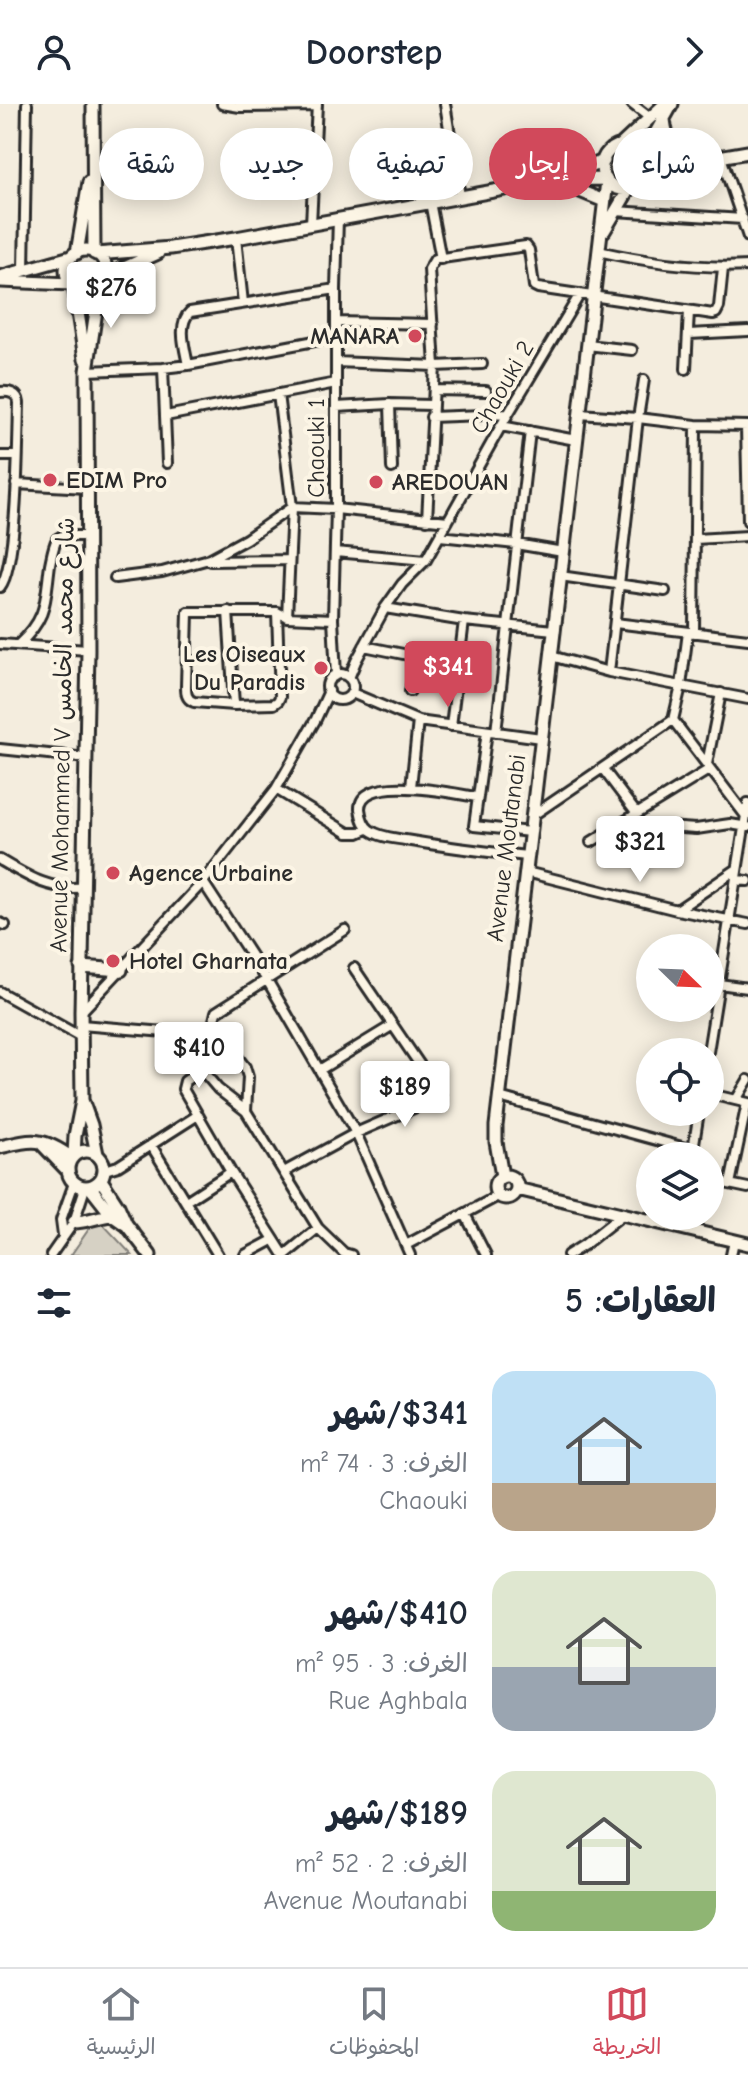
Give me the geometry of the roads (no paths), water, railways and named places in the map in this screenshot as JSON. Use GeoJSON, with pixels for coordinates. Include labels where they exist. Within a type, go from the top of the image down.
{"type":"FeatureCollection","features":[{"type":"Feature","properties":{"kind":"street"},"geometry":{"type":"LineString","coordinates":[[24,269],[27,104]]}},
{"type":"Feature","properties":{"kind":"street"},"geometry":{"type":"LineString","coordinates":[[87,371],[103,262],[95,254],[93,104]]}},
{"type":"Feature","properties":{"kind":"street"},"geometry":{"type":"LineString","coordinates":[[222,104],[240,107],[317,105],[311,224]]}},
{"type":"Feature","properties":{"kind":"street"},"geometry":{"type":"LineString","coordinates":[[445,104],[449,128]]}},
{"type":"Feature","properties":{"kind":"street"},"geometry":{"type":"LineString","coordinates":[[632,104],[650,118]]}},
{"type":"Feature","properties":{"kind":"street"},"geometry":{"type":"LineString","coordinates":[[639,128],[672,104]]}},
{"type":"Feature","properties":{"kind":"street"},"geometry":{"type":"LineString","coordinates":[[657,128],[665,109]]}},
{"type":"Feature","properties":{"kind":"street"},"geometry":{"type":"LineString","coordinates":[[607,180],[604,161],[613,150]]}},
{"type":"Feature","properties":{"kind":"street"},"geometry":{"type":"LineString","coordinates":[[724,156],[748,152]]}},
{"type":"Feature","properties":{"kind":"street"},"geometry":{"type":"LineString","coordinates":[[597,164],[604,161]]}},
{"type":"Feature","properties":{"kind":"street"},"geometry":{"type":"LineString","coordinates":[[87,371],[73,285],[66,274],[68,262],[74,255],[93,162]]}},
{"type":"Feature","properties":{"kind":"street"},"geometry":{"type":"LineString","coordinates":[[724,165],[748,237]]}},
{"type":"Feature","properties":{"kind":"street"},"geometry":{"type":"LineString","coordinates":[[597,180],[607,180],[613,184]]}},
{"type":"Feature","properties":{"kind":"street","name":"Avenue Moutanabi"},"geometry":{"type":"LineString","coordinates":[[502,1176],[496,1142],[499,1097],[607,180]]}},
{"type":"Feature","properties":{"kind":"street"},"geometry":{"type":"LineString","coordinates":[[597,198],[604,201]]}},
{"type":"Feature","properties":{"kind":"street"},"geometry":{"type":"LineString","coordinates":[[0,279],[83,251],[95,254],[171,248],[440,200]]}},
{"type":"Feature","properties":{"kind":"street"},"geometry":{"type":"LineString","coordinates":[[622,200],[599,245],[644,261],[723,268],[748,266]]}},
{"type":"Feature","properties":{"kind":"street"},"geometry":{"type":"LineString","coordinates":[[430,202],[441,259]]}},
{"type":"Feature","properties":{"kind":"street"},"geometry":{"type":"LineString","coordinates":[[615,211],[743,219]]}},
{"type":"Feature","properties":{"kind":"street","name":"Chaouki 1"},"geometry":{"type":"LineString","coordinates":[[336,676],[333,619],[338,218]]}},
{"type":"Feature","properties":{"kind":"street"},"geometry":{"type":"LineString","coordinates":[[236,238],[243,303]]}},
{"type":"Feature","properties":{"kind":"street"},"geometry":{"type":"LineString","coordinates":[[427,520],[435,366],[429,269],[435,259],[526,246],[534,286],[538,288],[716,313],[723,268]]}},
{"type":"Feature","properties":{"kind":"street"},"geometry":{"type":"LineString","coordinates":[[0,279],[73,285],[85,290],[132,263],[171,248]]}},
{"type":"Feature","properties":{"kind":"street"},"geometry":{"type":"LineString","coordinates":[[188,365],[183,328],[184,319],[190,312],[336,289]]}},
{"type":"Feature","properties":{"kind":"street","name":"Chaouki 2"},"geometry":{"type":"LineString","coordinates":[[349,678],[385,608],[402,584],[426,560],[580,294]]}},
{"type":"Feature","properties":{"kind":"street"},"geometry":{"type":"LineString","coordinates":[[686,369],[689,311]]}},
{"type":"Feature","properties":{"kind":"street"},"geometry":{"type":"LineString","coordinates":[[336,322],[433,324]]}},
{"type":"Feature","properties":{"kind":"street"},"geometry":{"type":"LineString","coordinates":[[689,334],[748,331]]}},
{"type":"Feature","properties":{"kind":"street"},"geometry":{"type":"LineString","coordinates":[[87,371],[188,365],[336,337]]}},
{"type":"Feature","properties":{"kind":"street"},"geometry":{"type":"LineString","coordinates":[[587,345],[632,350]]}},
{"type":"Feature","properties":{"kind":"street"},"geometry":{"type":"LineString","coordinates":[[336,362],[435,366],[482,364]]}},
{"type":"Feature","properties":{"kind":"street"},"geometry":{"type":"LineString","coordinates":[[163,368],[167,463]]}},
{"type":"Feature","properties":{"kind":"street","name":"Avenue Mohammed V شارع محمد الخامس"},"geometry":{"type":"LineString","coordinates":[[73,1156],[82,1100],[81,967],[88,650],[87,371]]}},
{"type":"Feature","properties":{"kind":"street"},"geometry":{"type":"LineString","coordinates":[[609,672],[644,380]]}},
{"type":"Feature","properties":{"kind":"street"},"geometry":{"type":"LineString","coordinates":[[166,416],[336,383]]}},
{"type":"Feature","properties":{"kind":"street"},"geometry":{"type":"LineString","coordinates":[[434,390],[486,391]]}},
{"type":"Feature","properties":{"kind":"street"},"geometry":{"type":"LineString","coordinates":[[0,392],[14,394],[19,399],[12,532],[7,574],[0,587]]}},
{"type":"Feature","properties":{"kind":"street"},"geometry":{"type":"LineString","coordinates":[[278,394],[292,507],[287,617]]}},
{"type":"Feature","properties":{"kind":"street"},"geometry":{"type":"LineString","coordinates":[[390,404],[392,468]]}},
{"type":"Feature","properties":{"kind":"street"},"geometry":{"type":"LineString","coordinates":[[336,407],[431,405]]}},
{"type":"Feature","properties":{"kind":"street"},"geometry":{"type":"LineString","coordinates":[[431,417],[508,414]]}},
{"type":"Feature","properties":{"kind":"street"},"geometry":{"type":"LineString","coordinates":[[579,414],[696,425],[747,426],[748,521]]}},
{"type":"Feature","properties":{"kind":"street"},"geometry":{"type":"LineString","coordinates":[[532,816],[673,720],[691,632],[696,425]]}},
{"type":"Feature","properties":{"kind":"street"},"geometry":{"type":"LineString","coordinates":[[501,426],[576,440]]}},
{"type":"Feature","properties":{"kind":"street"},"geometry":{"type":"LineString","coordinates":[[530,431],[509,626],[474,826],[530,832]]}},
{"type":"Feature","properties":{"kind":"street"},"geometry":{"type":"LineString","coordinates":[[0,456],[17,456]]}},
{"type":"Feature","properties":{"kind":"street"},"geometry":{"type":"LineString","coordinates":[[16,484],[87,488]]}},
{"type":"Feature","properties":{"kind":"street"},"geometry":{"type":"LineString","coordinates":[[115,578],[162,572],[204,561],[246,539],[292,507],[448,521]]}},
{"type":"Feature","properties":{"kind":"street"},"geometry":{"type":"LineString","coordinates":[[18,645],[42,616],[54,545],[58,538],[87,536]]}},
{"type":"Feature","properties":{"kind":"street"},"geometry":{"type":"LineString","coordinates":[[440,536],[563,552]]}},
{"type":"Feature","properties":{"kind":"street"},"geometry":{"type":"LineString","coordinates":[[695,539],[748,536]]}},
{"type":"Feature","properties":{"kind":"street"},"geometry":{"type":"LineString","coordinates":[[335,552],[426,560]]}},
{"type":"Feature","properties":{"kind":"street"},"geometry":{"type":"LineString","coordinates":[[204,561],[289,560]]}},
{"type":"Feature","properties":{"kind":"street"},"geometry":{"type":"LineString","coordinates":[[560,576],[665,591]]}},
{"type":"Feature","properties":{"kind":"street"},"geometry":{"type":"LineString","coordinates":[[385,608],[464,621],[554,630]]}},
{"type":"Feature","properties":{"kind":"street"},"geometry":{"type":"LineString","coordinates":[[228,611],[234,705]]}},
{"type":"Feature","properties":{"kind":"street"},"geometry":{"type":"LineString","coordinates":[[277,612],[278,701],[274,704],[234,705],[194,702],[188,698],[188,612],[277,612],[287,617],[333,619]]}},
{"type":"Feature","properties":{"kind":"street"},"geometry":{"type":"LineString","coordinates":[[451,726],[464,621]]}},
{"type":"Feature","properties":{"kind":"street"},"geometry":{"type":"LineString","coordinates":[[615,623],[748,639]]}},
{"type":"Feature","properties":{"kind":"street"},"geometry":{"type":"LineString","coordinates":[[0,644],[88,650]]}},
{"type":"Feature","properties":{"kind":"street"},"geometry":{"type":"LineString","coordinates":[[364,646],[413,656],[417,660],[410,691]]}},
{"type":"Feature","properties":{"kind":"street"},"geometry":{"type":"LineString","coordinates":[[551,656],[609,672],[748,699]]}},
{"type":"Feature","properties":{"kind":"street","name":"Chaouki 2"},"geometry":{"type":"LineString","coordinates":[[336,676],[356,661]]}},
{"type":"Feature","properties":{"kind":"street"},"geometry":{"type":"LineString","coordinates":[[81,1012],[203,882],[276,789],[316,719],[329,691],[328,683],[336,676],[349,678],[352,693],[345,699],[337,699],[316,719]]}},
{"type":"Feature","properties":{"kind":"street"},"geometry":{"type":"LineString","coordinates":[[329,691],[337,699]]}},
{"type":"Feature","properties":{"kind":"street"},"geometry":{"type":"LineString","coordinates":[[352,693],[418,721],[541,738]]}},
{"type":"Feature","properties":{"kind":"street"},"geometry":{"type":"LineString","coordinates":[[591,842],[708,767],[721,693]]}},
{"type":"Feature","properties":{"kind":"street"},"geometry":{"type":"LineString","coordinates":[[673,720],[746,823]]}},
{"type":"Feature","properties":{"kind":"street"},"geometry":{"type":"LineString","coordinates":[[411,787],[418,721]]}},
{"type":"Feature","properties":{"kind":"street"},"geometry":{"type":"LineString","coordinates":[[0,749],[87,758]]}},
{"type":"Feature","properties":{"kind":"street"},"geometry":{"type":"LineString","coordinates":[[603,769],[637,814]]}},
{"type":"Feature","properties":{"kind":"street"},"geometry":{"type":"LineString","coordinates":[[477,797],[411,787],[381,789],[366,794],[360,802],[360,814],[367,829],[380,835],[451,848],[527,856]]}},
{"type":"Feature","properties":{"kind":"street"},"geometry":{"type":"LineString","coordinates":[[276,789],[348,833],[367,829]]}},
{"type":"Feature","properties":{"kind":"street"},"geometry":{"type":"LineString","coordinates":[[724,952],[748,803]]}},
{"type":"Feature","properties":{"kind":"street"},"geometry":{"type":"LineString","coordinates":[[612,829],[627,843],[667,827],[696,829],[746,823]]}},
{"type":"Feature","properties":{"kind":"street"},"geometry":{"type":"LineString","coordinates":[[0,860],[43,884],[84,887]]}},
{"type":"Feature","properties":{"kind":"street"},"geometry":{"type":"LineString","coordinates":[[677,910],[737,869]]}},
{"type":"Feature","properties":{"kind":"street"},"geometry":{"type":"LineString","coordinates":[[526,872],[677,910],[748,924]]}},
{"type":"Feature","properties":{"kind":"street"},"geometry":{"type":"LineString","coordinates":[[736,880],[748,881]]}},
{"type":"Feature","properties":{"kind":"street"},"geometry":{"type":"LineString","coordinates":[[203,882],[321,1069],[356,1133],[410,1255]]}},
{"type":"Feature","properties":{"kind":"street"},"geometry":{"type":"LineString","coordinates":[[246,1111],[248,1077],[245,1067],[213,1025],[216,1012],[345,930]]}},
{"type":"Feature","properties":{"kind":"street"},"geometry":{"type":"LineString","coordinates":[[81,967],[121,970]]}},
{"type":"Feature","properties":{"kind":"street"},"geometry":{"type":"LineString","coordinates":[[284,1172],[356,1133],[441,1096],[354,968]]}},
{"type":"Feature","properties":{"kind":"street"},"geometry":{"type":"LineString","coordinates":[[724,985],[748,988]]}},
{"type":"Feature","properties":{"kind":"street"},"geometry":{"type":"LineString","coordinates":[[0,992],[81,1031],[165,1032],[172,1035],[218,1089],[246,1111],[318,1228],[346,1254]]}},
{"type":"Feature","properties":{"kind":"street"},"geometry":{"type":"LineString","coordinates":[[321,1069],[393,1025]]}},
{"type":"Feature","properties":{"kind":"street"},"geometry":{"type":"LineString","coordinates":[[203,1069],[183,1084],[183,1089],[273,1240],[285,1255],[318,1228]]}},
{"type":"Feature","properties":{"kind":"street"},"geometry":{"type":"LineString","coordinates":[[736,1100],[748,1080]]}},
{"type":"Feature","properties":{"kind":"street"},"geometry":{"type":"LineString","coordinates":[[499,1097],[654,1142]]}},
{"type":"Feature","properties":{"kind":"street"},"geometry":{"type":"LineString","coordinates":[[724,1097],[748,1103],[730,1184]]}},
{"type":"Feature","properties":{"kind":"street","name":"Avenue Mohammed V شارع محمد الخامس"},"geometry":{"type":"LineString","coordinates":[[82,1100],[97,1154]]}},
{"type":"Feature","properties":{"kind":"street"},"geometry":{"type":"LineString","coordinates":[[63,1235],[61,1220],[83,1186],[198,1115]]}},
{"type":"Feature","properties":{"kind":"street"},"geometry":{"type":"LineString","coordinates":[[39,1140],[112,1215],[126,1224]]}},
{"type":"Feature","properties":{"kind":"street"},"geometry":{"type":"LineString","coordinates":[[0,1147],[39,1140],[73,1156],[87,1151],[97,1154],[101,1158],[103,1175],[126,1224],[150,1255]]}},
{"type":"Feature","properties":{"kind":"street"},"geometry":{"type":"LineString","coordinates":[[151,1145],[218,1255]]}},
{"type":"Feature","properties":{"kind":"street"},"geometry":{"type":"LineString","coordinates":[[68,1171],[73,1156]]}},
{"type":"Feature","properties":{"kind":"street"},"geometry":{"type":"LineString","coordinates":[[186,1201],[231,1172]]}},
{"type":"Feature","properties":{"kind":"street"},"geometry":{"type":"LineString","coordinates":[[498,1196],[494,1185],[502,1176],[513,1178],[517,1189]]}},
{"type":"Feature","properties":{"kind":"street"},"geometry":{"type":"LineString","coordinates":[[724,1183],[748,1188]]}},
{"type":"Feature","properties":{"kind":"street"},"geometry":{"type":"LineString","coordinates":[[51,1255],[74,1222],[83,1186]]}},
{"type":"Feature","properties":{"kind":"street"},"geometry":{"type":"LineString","coordinates":[[406,1245],[498,1196],[510,1198],[517,1189]]}},
{"type":"Feature","properties":{"kind":"street"},"geometry":{"type":"LineString","coordinates":[[517,1189],[636,1216]]}},
{"type":"Feature","properties":{"kind":"street"},"geometry":{"type":"LineString","coordinates":[[465,1214],[486,1255]]}},
{"type":"Feature","properties":{"kind":"street"},"geometry":{"type":"LineString","coordinates":[[568,1255],[623,1214]]}},
{"type":"Feature","properties":{"kind":"street"},"geometry":{"type":"LineString","coordinates":[[74,1222],[112,1215]]}},
{"type":"Feature","properties":{"kind":"street"},"geometry":{"type":"LineString","coordinates":[[703,1230],[748,1244]]}},
{"type":"Feature","properties":{"kind":"street"},"geometry":{"type":"LineString","coordinates":[[245,1255],[273,1240]]}},
{"type":"Feature","properties":{"kind":"street"},"geometry":{"type":"LineString","coordinates":[[731,1255],[734,1241]]}},
{"type":"Feature","properties":{"kind":"place","name":"MANARA"},"geometry":{"type":"Point","coordinates":[415,336]}},
{"type":"Feature","properties":{"kind":"place","name":"EDIM Pro"},"geometry":{"type":"Point","coordinates":[50,480]}},
{"type":"Feature","properties":{"kind":"place","name":"AREDOUAN"},"geometry":{"type":"Point","coordinates":[376,482]}},
{"type":"Feature","properties":{"kind":"place","name":"Les Oiseaux Du Paradis"},"geometry":{"type":"Point","coordinates":[321,668]}},
{"type":"Feature","properties":{"kind":"place","name":"Agence Urbaine"},"geometry":{"type":"Point","coordinates":[113,873]}},
{"type":"Feature","properties":{"kind":"place","name":"Hotel Gharnata"},"geometry":{"type":"Point","coordinates":[113,961]}}]}
